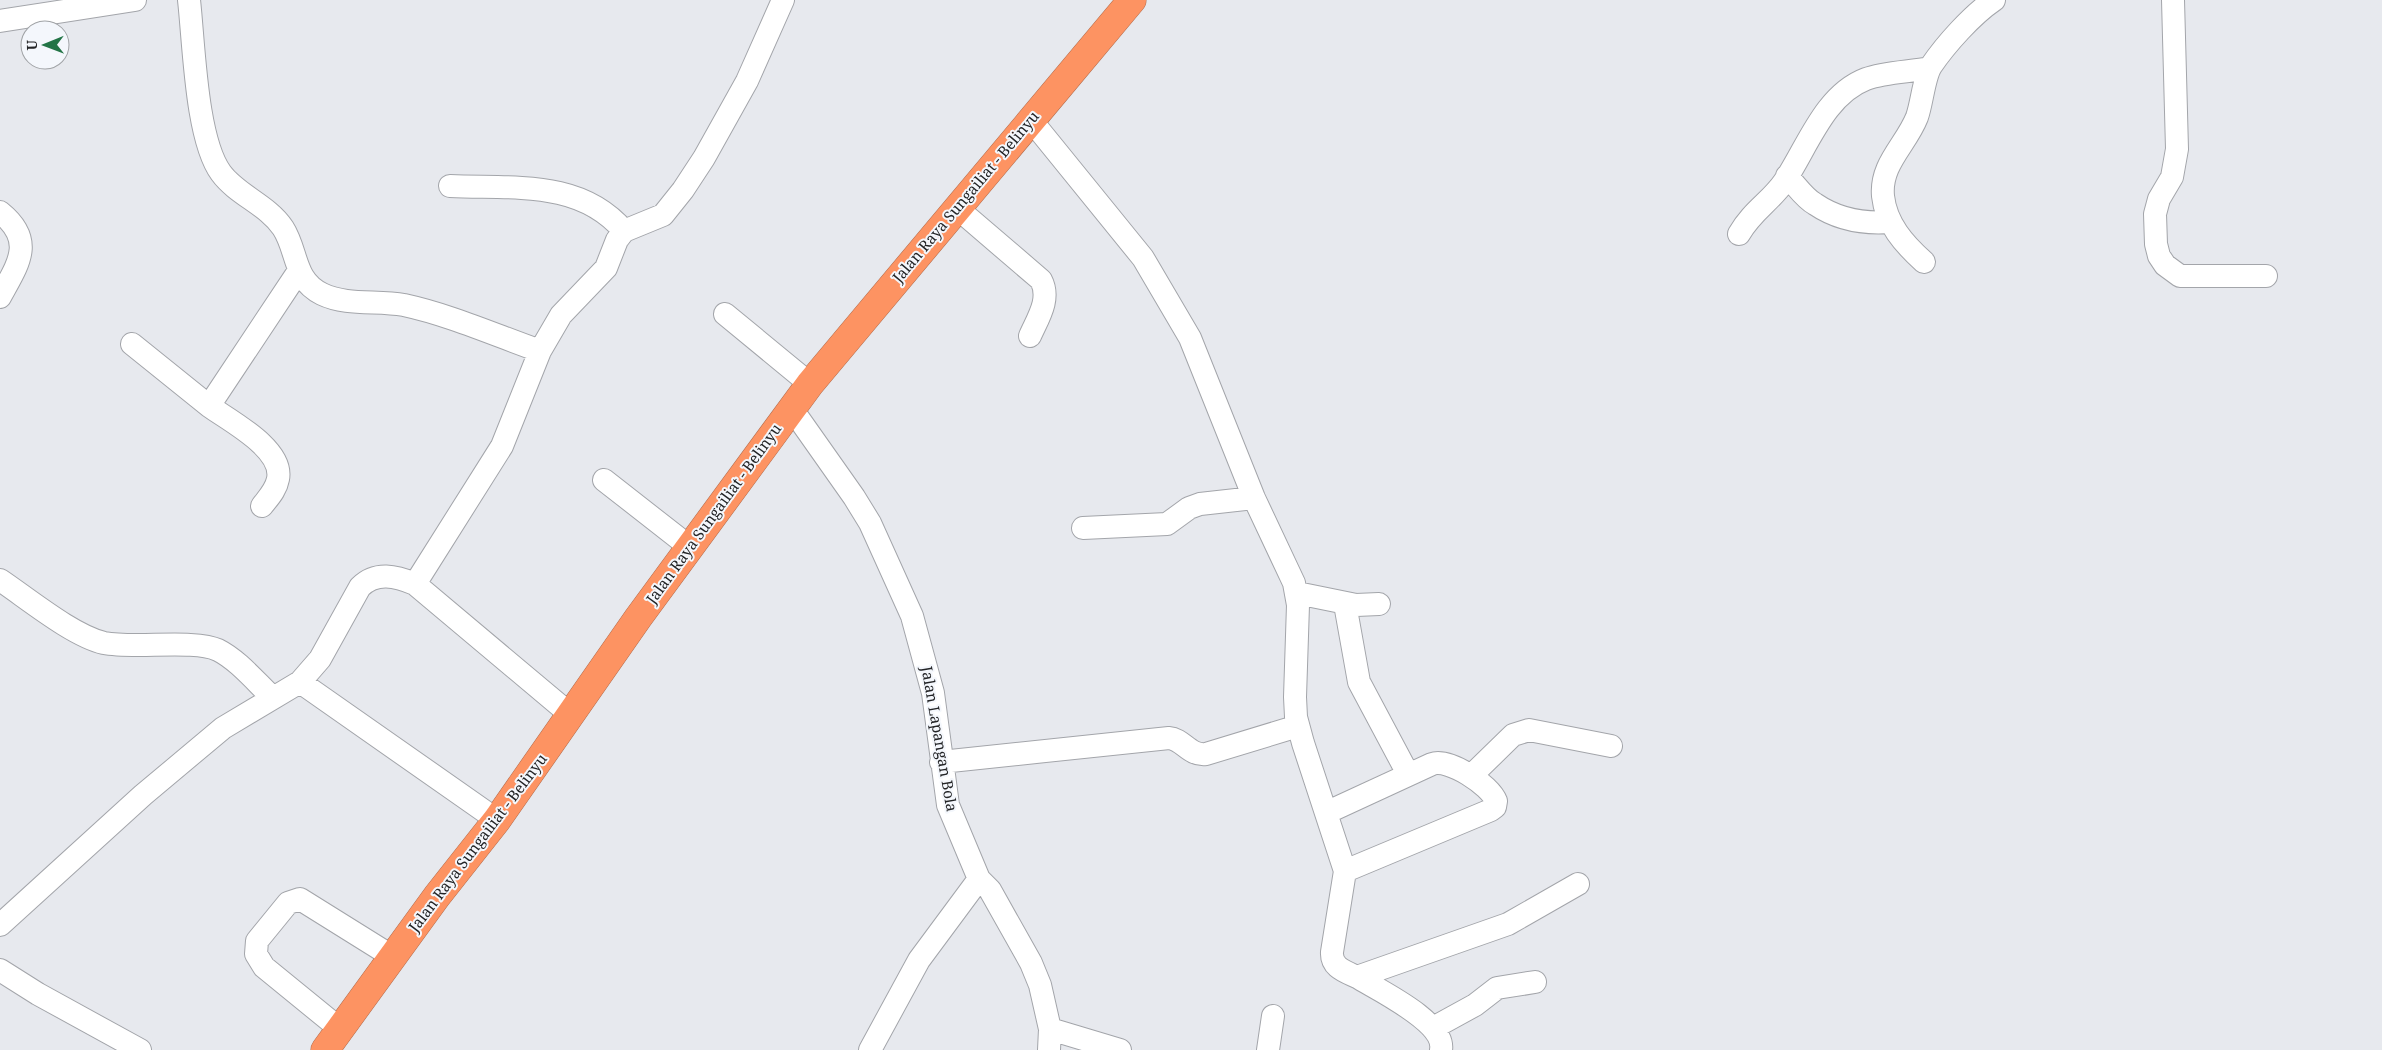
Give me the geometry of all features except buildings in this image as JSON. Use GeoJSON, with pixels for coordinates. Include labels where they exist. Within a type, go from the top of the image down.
{"type":"FeatureCollection","features":[{"type":"Feature","properties":{"kind":"highway","name":"Jalan Raya Sungailiat - Belinyu"},"geometry":{"type":"LineString","coordinates":[[332,1040],[497,820],[638,618],[810,384],[1132,0]]}},
{"type":"Feature","properties":{"kind":"street"},"geometry":{"type":"LineString","coordinates":[[0,21],[135,0]]}},
{"type":"Feature","properties":{"kind":"street"},"geometry":{"type":"LineString","coordinates":[[188,0],[204,127],[211,156],[230,184],[280,224],[288,239],[298,272],[310,287],[328,296],[356,301],[402,305],[427,311],[540,350]]}},
{"type":"Feature","properties":{"kind":"street"},"geometry":{"type":"LineString","coordinates":[[415,584],[502,446],[540,350],[566,310],[593,285],[606,268],[617,240],[624,230],[662,215],[688,182],[704,158],[747,81],[782,0]]}},
{"type":"Feature","properties":{"kind":"street"},"geometry":{"type":"LineString","coordinates":[[1924,262],[1900,239],[1890,222],[1883,196],[1883,176],[1918,116],[1930,68],[1969,22],[1994,0]]}},
{"type":"Feature","properties":{"kind":"street"},"geometry":{"type":"LineString","coordinates":[[2173,0],[2177,149],[2172,177],[2159,199],[2155,214],[2156,244],[2160,256],[2165,265],[2180,276],[2266,276]]}},
{"type":"Feature","properties":{"kind":"street"},"geometry":{"type":"LineString","coordinates":[[1739,234],[1754,212],[1788,176],[1818,124],[1847,91],[1866,79],[1930,68]]}},
{"type":"Feature","properties":{"kind":"street"},"geometry":{"type":"LineString","coordinates":[[1032,120],[1125,234],[1166,296],[1190,338],[1254,498],[1298,593],[1295,697],[1298,726],[1346,871],[1331,959],[1335,965],[1357,976],[1414,1012],[1434,1028],[1439,1034],[1441,1050]]}},
{"type":"Feature","properties":{"kind":"street"},"geometry":{"type":"LineString","coordinates":[[1788,176],[1813,204],[1864,223],[1890,222]]}},
{"type":"Feature","properties":{"kind":"street"},"geometry":{"type":"LineString","coordinates":[[450,186],[548,190],[566,194],[598,206],[624,230]]}},
{"type":"Feature","properties":{"kind":"street"},"geometry":{"type":"LineString","coordinates":[[957,208],[1041,280],[1046,289],[1045,301],[1030,336]]}},
{"type":"Feature","properties":{"kind":"street"},"geometry":{"type":"LineString","coordinates":[[0,212],[18,232],[22,244],[20,260],[0,297]]}},
{"type":"Feature","properties":{"kind":"street"},"geometry":{"type":"LineString","coordinates":[[209,406],[298,272]]}},
{"type":"Feature","properties":{"kind":"street"},"geometry":{"type":"LineString","coordinates":[[725,314],[810,384]]}},
{"type":"Feature","properties":{"kind":"street"},"geometry":{"type":"LineString","coordinates":[[132,344],[209,406],[265,447],[277,462],[278,481],[262,506]]}},
{"type":"Feature","properties":{"kind":"street","name":"Jalan Lapangan Bola"},"geometry":{"type":"LineString","coordinates":[[792,408],[870,523],[912,616],[930,677],[948,805],[979,879],[990,890],[1031,963],[1040,985],[1050,1040]]}},
{"type":"Feature","properties":{"kind":"street"},"geometry":{"type":"LineString","coordinates":[[604,480],[691,548]]}},
{"type":"Feature","properties":{"kind":"street"},"geometry":{"type":"LineString","coordinates":[[1083,528],[1167,524],[1189,508],[1200,504],[1254,498]]}},
{"type":"Feature","properties":{"kind":"street"},"geometry":{"type":"LineString","coordinates":[[0,924],[143,795],[223,728],[300,682],[320,659],[336,634],[354,596],[366,581],[375,577],[391,576],[415,584],[571,715]]}},
{"type":"Feature","properties":{"kind":"street"},"geometry":{"type":"LineString","coordinates":[[0,580],[76,631],[93,640],[118,645],[203,646],[218,650],[272,698]]}},
{"type":"Feature","properties":{"kind":"street"},"geometry":{"type":"LineString","coordinates":[[1298,593],[1345,604],[1379,604]]}},
{"type":"Feature","properties":{"kind":"street"},"geometry":{"type":"LineString","coordinates":[[1345,604],[1359,682],[1408,774]]}},
{"type":"Feature","properties":{"kind":"street"},"geometry":{"type":"LineString","coordinates":[[300,682],[497,820]]}},
{"type":"Feature","properties":{"kind":"street"},"geometry":{"type":"LineString","coordinates":[[942,762],[1172,738],[1190,752],[1206,754],[1298,726]]}},
{"type":"Feature","properties":{"kind":"street"},"geometry":{"type":"LineString","coordinates":[[1470,776],[1513,736],[1522,731],[1530,730],[1611,746]]}},
{"type":"Feature","properties":{"kind":"street"},"geometry":{"type":"LineString","coordinates":[[1328,812],[1408,774],[1441,762],[1470,776],[1493,794],[1496,801],[1495,807],[1346,871]]}},
{"type":"Feature","properties":{"kind":"street"},"geometry":{"type":"LineString","coordinates":[[870,1050],[919,960],[979,879]]}},
{"type":"Feature","properties":{"kind":"street"},"geometry":{"type":"LineString","coordinates":[[1357,976],[1508,924],[1578,884]]}},
{"type":"Feature","properties":{"kind":"street"},"geometry":{"type":"LineString","coordinates":[[332,1040],[260,963],[256,954],[256,941],[288,903],[300,900],[393,957]]}},
{"type":"Feature","properties":{"kind":"street"},"geometry":{"type":"LineString","coordinates":[[0,970],[38,994],[140,1050]]}},
{"type":"Feature","properties":{"kind":"street"},"geometry":{"type":"LineString","coordinates":[[1434,1028],[1471,1008],[1497,988],[1535,982]]}},
{"type":"Feature","properties":{"kind":"street"},"geometry":{"type":"LineString","coordinates":[[1268,1050],[1273,1016]]}},
{"type":"Feature","properties":{"kind":"street"},"geometry":{"type":"LineString","coordinates":[[1050,1040],[1120,1050]]}}]}
